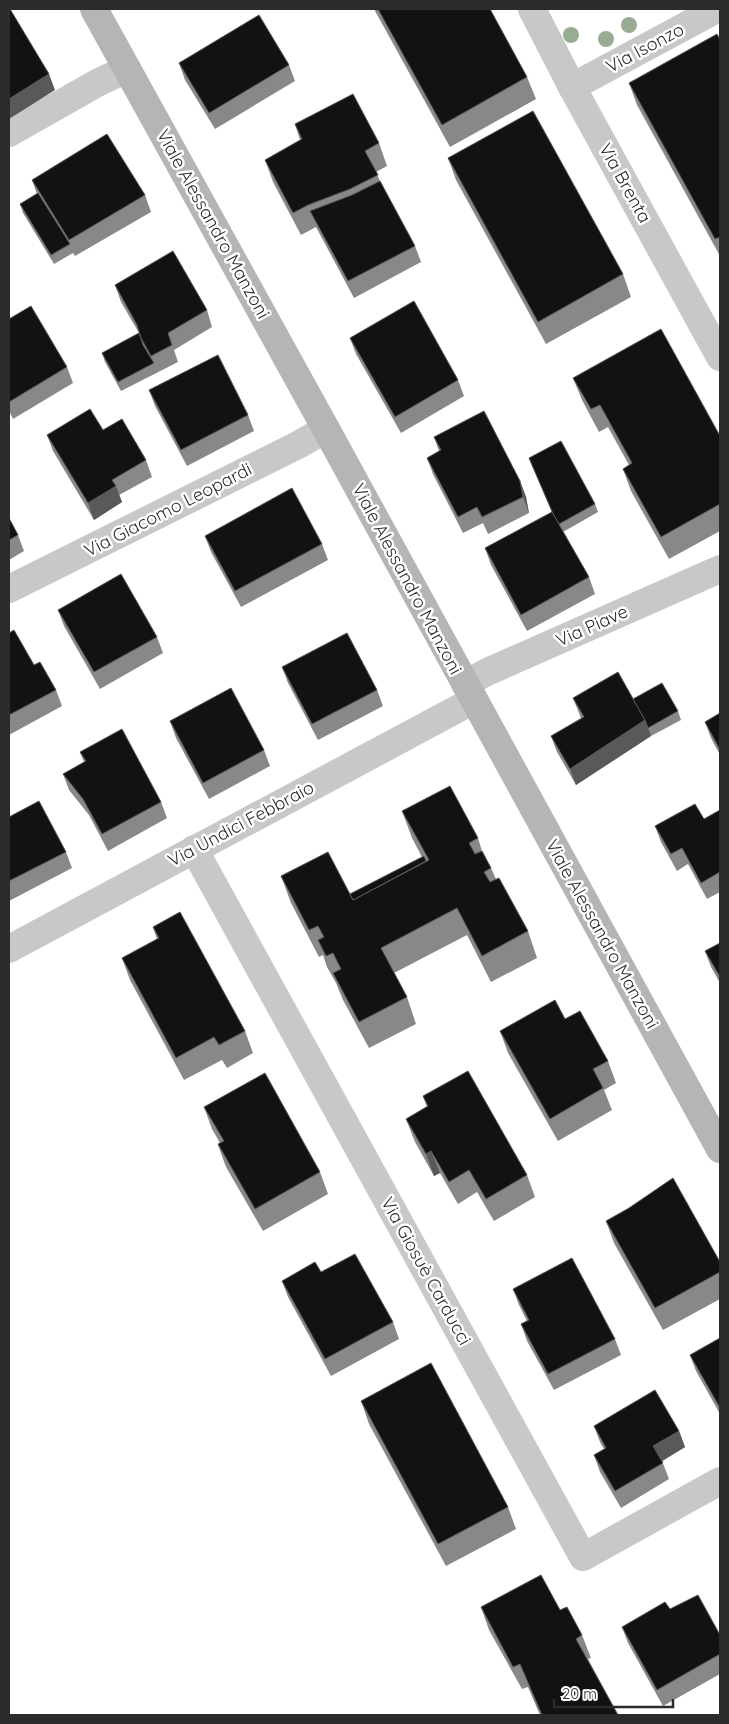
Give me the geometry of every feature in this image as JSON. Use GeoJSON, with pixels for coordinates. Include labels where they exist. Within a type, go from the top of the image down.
{"type":"FeatureCollection","features":[{"type":"Feature","properties":{"kind":"main road","name":"Viale Alessandro Manzoni"},"geometry":{"type":"LineString","coordinates":[[94,9],[720,1150]]}},
{"type":"Feature","properties":{"kind":"street","name":"Via Brenta"},"geometry":{"type":"LineString","coordinates":[[532,9],[572,87],[720,357]]}},
{"type":"Feature","properties":{"kind":"street","name":"Via Isonzo"},"geometry":{"type":"LineString","coordinates":[[572,87],[717,9]]}},
{"type":"Feature","properties":{"kind":"street"},"geometry":{"type":"LineString","coordinates":[[9,133],[99,82],[127,69]]}},
{"type":"Feature","properties":{"kind":"street","name":"Via Giacomo Leopardi"},"geometry":{"type":"LineString","coordinates":[[9,590],[298,445],[326,429]]}},
{"type":"Feature","properties":{"kind":"street","name":"Via Piave"},"geometry":{"type":"LineString","coordinates":[[469,692],[487,672],[720,569]]}},
{"type":"Feature","properties":{"kind":"street","name":"Via Undici Febbraio"},"geometry":{"type":"LineString","coordinates":[[9,949],[194,849],[469,692]]}},
{"type":"Feature","properties":{"kind":"street","name":"Via Giosuè Carducci"},"geometry":{"type":"LineString","coordinates":[[194,849],[584,1557],[720,1481]]}},
{"type":"Feature","properties":{"kind":"building"},"geometry":{"type":"Polygon","coordinates":[[[378,9],[490,9],[527,77],[442,125],[378,9]]]}},
{"type":"Feature","properties":{"kind":"building"},"geometry":{"type":"Polygon","coordinates":[[[9,10],[49,74],[9,99],[9,10]]]}},
{"type":"Feature","properties":{"kind":"building"},"geometry":{"type":"Polygon","coordinates":[[[259,15],[289,65],[209,113],[179,63],[259,15]]]}},
{"type":"Feature","properties":{"kind":"building"},"geometry":{"type":"Polygon","coordinates":[[[717,34],[720,40],[720,237],[715,239],[629,83],[717,34]]]}},
{"type":"Feature","properties":{"kind":"building"},"geometry":{"type":"Polygon","coordinates":[[[353,94],[379,143],[365,151],[378,175],[293,213],[265,160],[302,139],[295,124],[353,94]]]}},
{"type":"Feature","properties":{"kind":"building"},"geometry":{"type":"Polygon","coordinates":[[[533,111],[623,274],[538,322],[448,158],[533,111]]]}},
{"type":"Feature","properties":{"kind":"building"},"geometry":{"type":"Polygon","coordinates":[[[107,134],[145,195],[69,240],[32,180],[107,134]]]}},
{"type":"Feature","properties":{"kind":"building"},"geometry":{"type":"Polygon","coordinates":[[[380,181],[415,246],[348,281],[310,211],[352,195],[380,181]]]}},
{"type":"Feature","properties":{"kind":"building"},"geometry":{"type":"Polygon","coordinates":[[[38,193],[70,244],[51,255],[20,204],[38,193]]]}},
{"type":"Feature","properties":{"kind":"building"},"geometry":{"type":"Polygon","coordinates":[[[173,251],[207,310],[168,333],[172,345],[151,356],[141,338],[137,325],[115,285],[173,251]]]}},
{"type":"Feature","properties":{"kind":"building"},"geometry":{"type":"Polygon","coordinates":[[[414,301],[458,380],[395,417],[350,338],[414,301]]]}},
{"type":"Feature","properties":{"kind":"building"},"geometry":{"type":"Polygon","coordinates":[[[31,306],[67,367],[9,402],[9,319],[31,306]]]}},
{"type":"Feature","properties":{"kind":"building"},"geometry":{"type":"Polygon","coordinates":[[[661,329],[720,436],[720,504],[661,537],[623,469],[632,463],[600,405],[591,409],[573,378],[661,329]]]}},
{"type":"Feature","properties":{"kind":"building"},"geometry":{"type":"Polygon","coordinates":[[[139,333],[143,345],[154,363],[118,382],[102,353],[139,333]]]}},
{"type":"Feature","properties":{"kind":"building"},"geometry":{"type":"Polygon","coordinates":[[[218,355],[248,415],[181,450],[149,390],[218,355]]]}},
{"type":"Feature","properties":{"kind":"building"},"geometry":{"type":"Polygon","coordinates":[[[90,409],[103,430],[122,419],[146,460],[112,480],[116,486],[88,503],[47,435],[90,409]]]}},
{"type":"Feature","properties":{"kind":"building"},"geometry":{"type":"Polygon","coordinates":[[[484,411],[520,481],[523,497],[482,517],[477,507],[458,517],[427,458],[441,450],[434,437],[484,411]]]}},
{"type":"Feature","properties":{"kind":"building"},"geometry":{"type":"Polygon","coordinates":[[[561,441],[595,504],[559,524],[529,458],[561,441]]]}},
{"type":"Feature","properties":{"kind":"building"},"geometry":{"type":"Polygon","coordinates":[[[292,488],[322,544],[235,591],[205,536],[292,488]]]}},
{"type":"Feature","properties":{"kind":"building"},"geometry":{"type":"Polygon","coordinates":[[[552,512],[589,577],[521,615],[485,548],[552,512]]]}},
{"type":"Feature","properties":{"kind":"building"},"geometry":{"type":"Polygon","coordinates":[[[9,518],[18,535],[9,540],[9,518]]]}},
{"type":"Feature","properties":{"kind":"building"},"geometry":{"type":"Polygon","coordinates":[[[121,574],[157,637],[94,672],[58,610],[121,574]]]}},
{"type":"Feature","properties":{"kind":"building"},"geometry":{"type":"Polygon","coordinates":[[[14,630],[34,665],[40,662],[56,690],[9,715],[9,633],[14,630]]]}},
{"type":"Feature","properties":{"kind":"building"},"geometry":{"type":"Polygon","coordinates":[[[347,633],[377,690],[312,724],[282,667],[347,633]]]}},
{"type":"Feature","properties":{"kind":"building"},"geometry":{"type":"Polygon","coordinates":[[[618,672],[645,720],[570,769],[551,736],[584,717],[573,698],[618,672]]]}},
{"type":"Feature","properties":{"kind":"building"},"geometry":{"type":"Polygon","coordinates":[[[662,683],[678,711],[648,728],[633,699],[662,683]]]}},
{"type":"Feature","properties":{"kind":"building"},"geometry":{"type":"Polygon","coordinates":[[[231,688],[264,750],[203,783],[170,721],[231,688]]]}},
{"type":"Feature","properties":{"kind":"building"},"geometry":{"type":"Polygon","coordinates":[[[720,713],[720,750],[705,722],[720,713]]]}},
{"type":"Feature","properties":{"kind":"building"},"geometry":{"type":"Polygon","coordinates":[[[122,729],[161,802],[102,834],[83,799],[63,774],[86,761],[80,752],[122,729]]]}},
{"type":"Feature","properties":{"kind":"building"},"geometry":{"type":"Polygon","coordinates":[[[450,786],[478,838],[469,843],[475,854],[482,851],[491,868],[484,872],[490,882],[499,878],[528,931],[482,956],[457,908],[381,948],[407,997],[359,1022],[333,973],[341,969],[333,953],[326,956],[318,940],[324,937],[318,926],[309,930],[281,876],[328,852],[353,900],[429,860],[402,811],[450,786]]]}},
{"type":"Feature","properties":{"kind":"building"},"geometry":{"type":"Polygon","coordinates":[[[39,801],[66,852],[9,881],[9,817],[39,801]]]}},
{"type":"Feature","properties":{"kind":"building"},"geometry":{"type":"Polygon","coordinates":[[[695,804],[704,819],[720,810],[720,872],[701,883],[682,848],[671,854],[655,826],[695,804]]]}},
{"type":"Feature","properties":{"kind":"building"},"geometry":{"type":"Polygon","coordinates":[[[424,856],[426,861],[353,900],[350,894],[424,856]]]}},
{"type":"Feature","properties":{"kind":"building"},"geometry":{"type":"Polygon","coordinates":[[[180,912],[245,1031],[219,1045],[214,1037],[176,1058],[122,958],[159,938],[153,927],[180,912]]]}},
{"type":"Feature","properties":{"kind":"building"},"geometry":{"type":"Polygon","coordinates":[[[720,943],[720,977],[705,951],[720,943]]]}},
{"type":"Feature","properties":{"kind":"building"},"geometry":{"type":"Polygon","coordinates":[[[555,1000],[565,1019],[580,1011],[608,1061],[593,1069],[603,1088],[550,1119],[500,1031],[555,1000]]]}},
{"type":"Feature","properties":{"kind":"building"},"geometry":{"type":"Polygon","coordinates":[[[468,1071],[527,1175],[486,1199],[469,1170],[449,1182],[431,1151],[426,1154],[406,1119],[428,1106],[423,1096],[468,1071]]]}},
{"type":"Feature","properties":{"kind":"building"},"geometry":{"type":"Polygon","coordinates":[[[265,1073],[320,1172],[255,1209],[218,1144],[224,1141],[204,1107],[265,1073]]]}},
{"type":"Feature","properties":{"kind":"building"},"geometry":{"type":"Polygon","coordinates":[[[673,1178],[720,1262],[720,1272],[655,1308],[606,1221],[673,1178]]]}},
{"type":"Feature","properties":{"kind":"building"},"geometry":{"type":"Polygon","coordinates":[[[355,1254],[393,1322],[325,1359],[282,1281],[315,1262],[321,1272],[355,1254]]]}},
{"type":"Feature","properties":{"kind":"building"},"geometry":{"type":"Polygon","coordinates":[[[572,1258],[615,1339],[548,1374],[521,1324],[529,1320],[513,1289],[572,1258]]]}},
{"type":"Feature","properties":{"kind":"building"},"geometry":{"type":"Polygon","coordinates":[[[720,1338],[720,1408],[690,1355],[720,1338]]]}},
{"type":"Feature","properties":{"kind":"building"},"geometry":{"type":"Polygon","coordinates":[[[431,1363],[508,1507],[438,1544],[361,1401],[431,1363]]]}},
{"type":"Feature","properties":{"kind":"building"},"geometry":{"type":"Polygon","coordinates":[[[655,1390],[679,1431],[653,1446],[663,1463],[615,1491],[594,1455],[606,1448],[594,1426],[655,1390]]]}},
{"type":"Feature","properties":{"kind":"building"},"geometry":{"type":"Polygon","coordinates":[[[541,1575],[560,1610],[567,1607],[582,1635],[576,1639],[618,1715],[542,1715],[520,1664],[513,1667],[481,1607],[541,1575]]]}},
{"type":"Feature","properties":{"kind":"building"},"geometry":{"type":"Polygon","coordinates":[[[698,1595],[720,1635],[720,1654],[657,1690],[622,1627],[665,1602],[670,1609],[698,1595]]]}}]}
